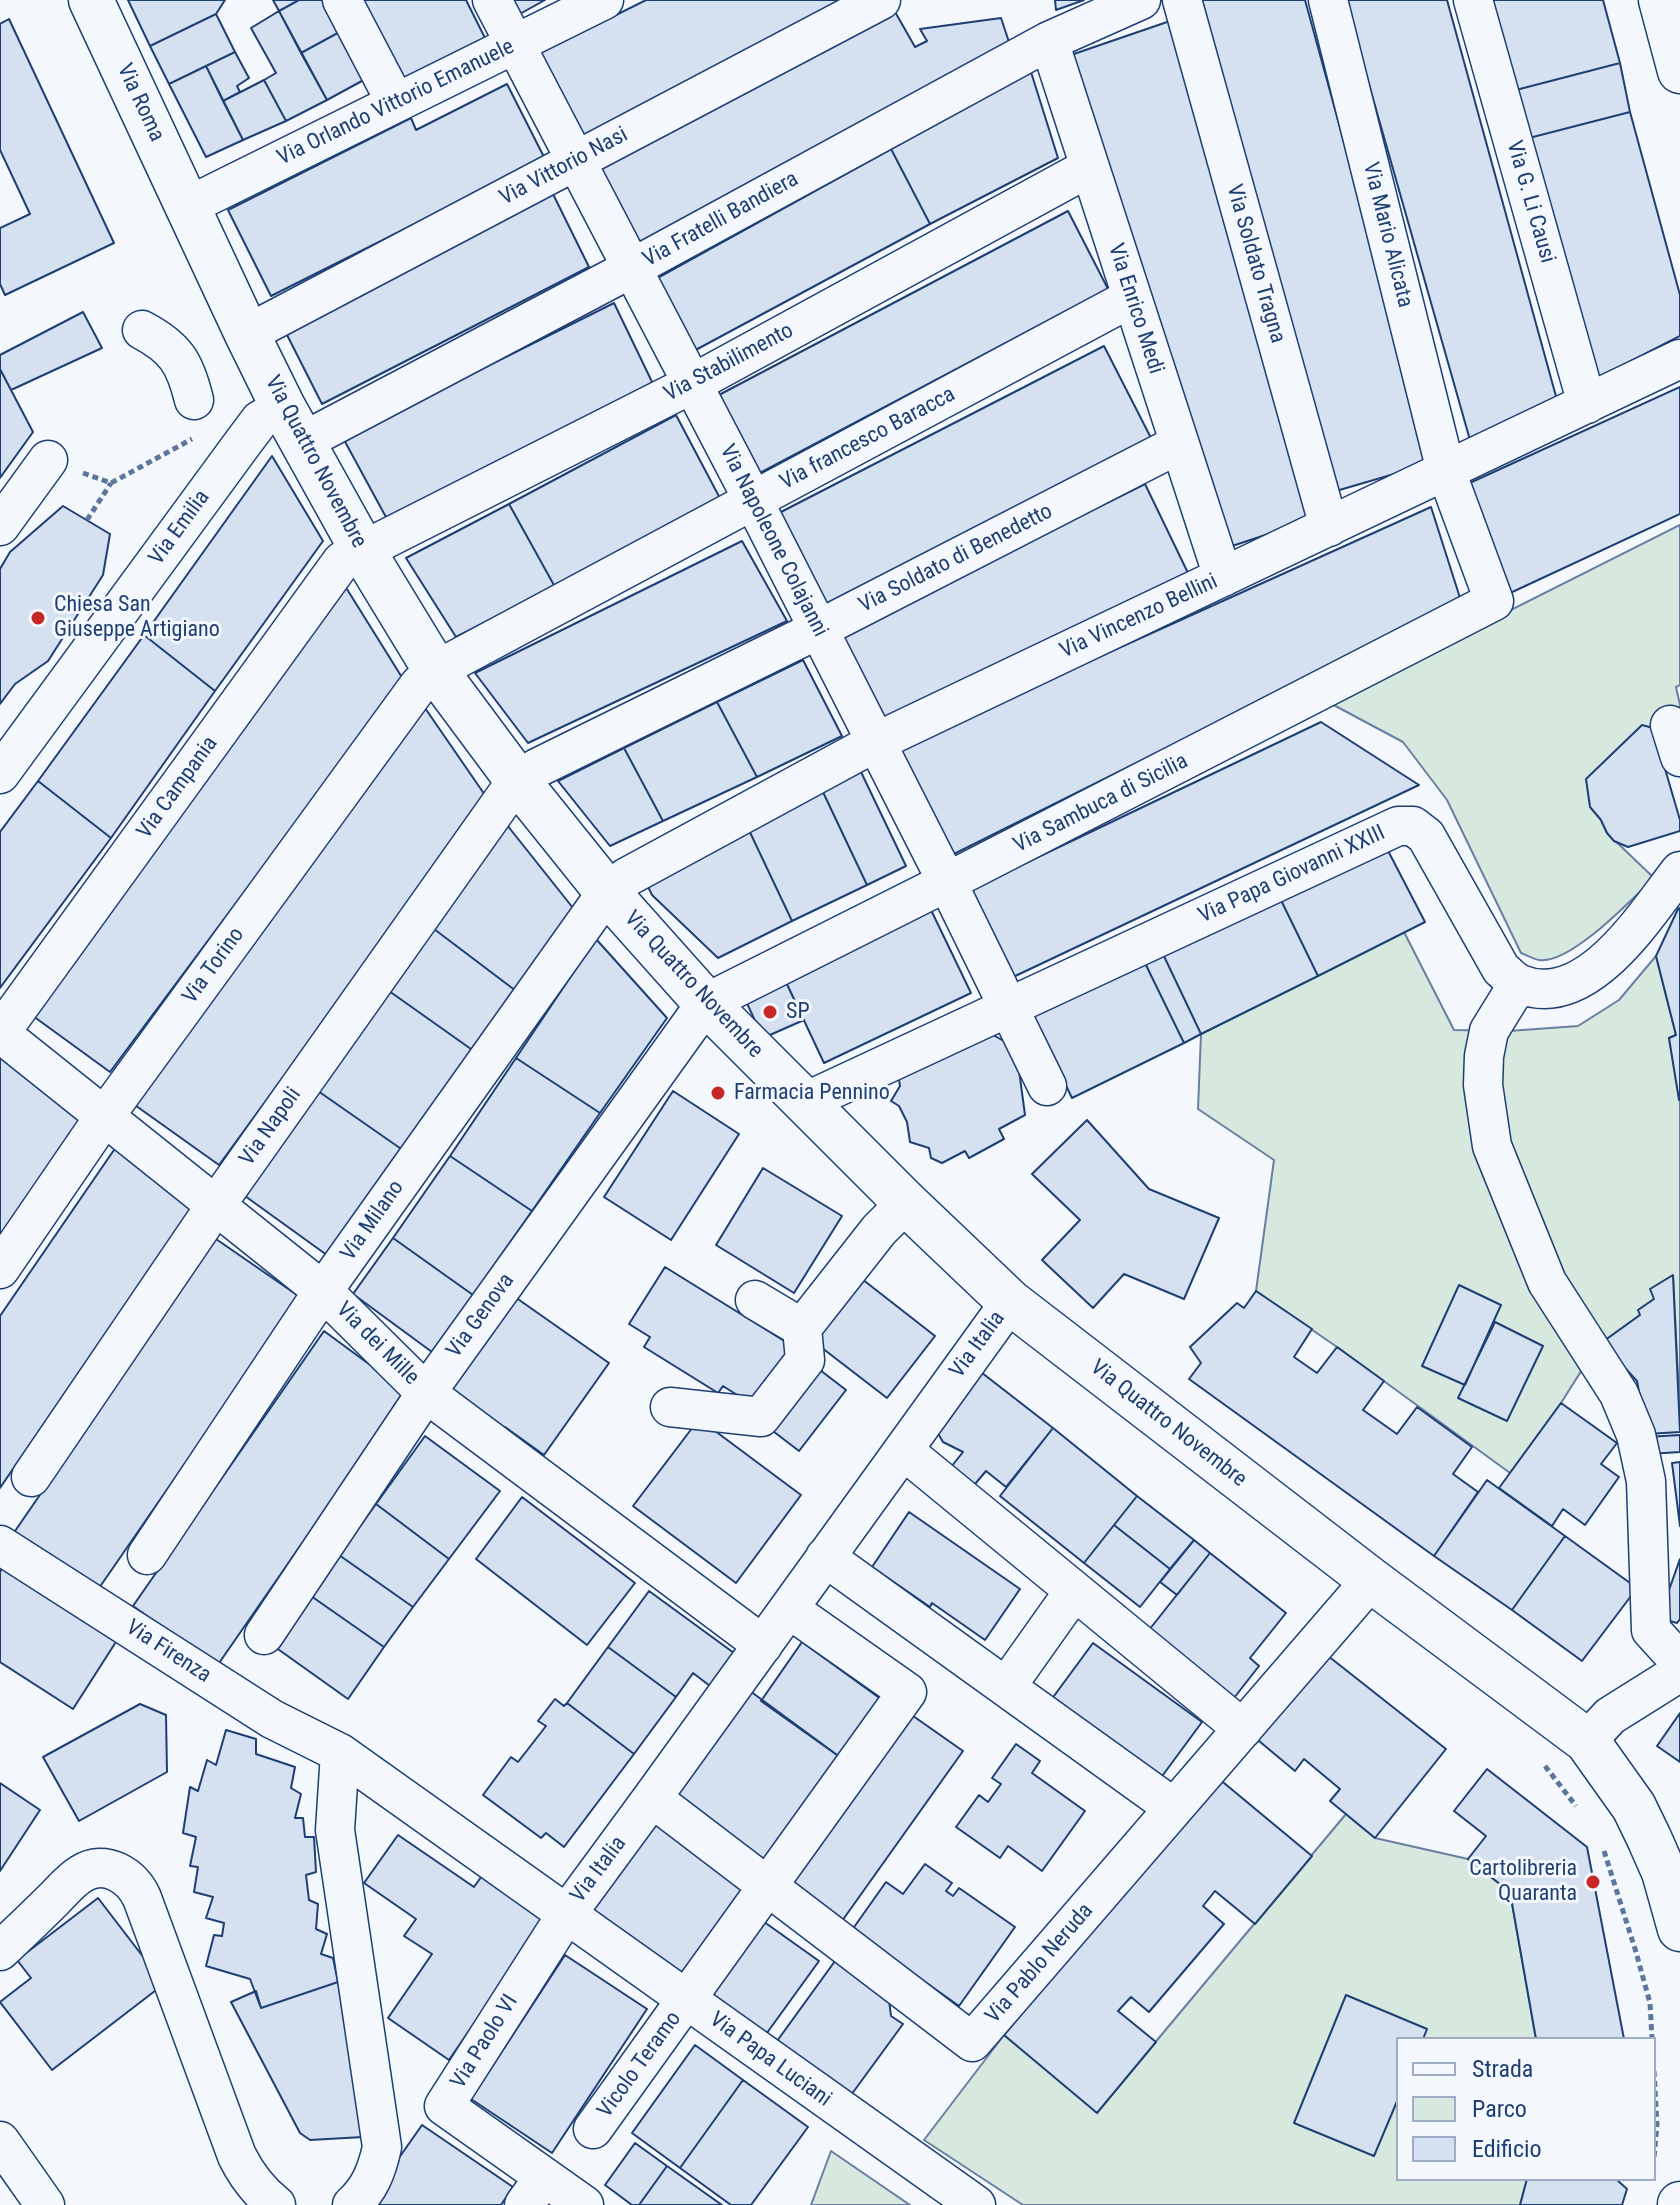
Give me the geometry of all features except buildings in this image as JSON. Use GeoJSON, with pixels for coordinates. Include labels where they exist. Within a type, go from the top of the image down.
{"type":"FeatureCollection","features":[{"type":"Feature","properties":{"kind":"street","name":"Via Roma"},"geometry":{"type":"LineString","coordinates":[[91,0],[188,206]]}},
{"type":"Feature","properties":{"kind":"street"},"geometry":{"type":"LineString","coordinates":[[342,0],[396,103]]}},
{"type":"Feature","properties":{"kind":"street","name":"Via Napoleone Colajanni"},"geometry":{"type":"LineString","coordinates":[[492,0],[819,629],[1047,1086]]}},
{"type":"Feature","properties":{"kind":"street","name":"Via Orlando Vittorio Emanuele"},"geometry":{"type":"LineString","coordinates":[[188,206],[604,0]]}},
{"type":"Feature","properties":{"kind":"street","name":"Via Vittorio Nasi"},"geometry":{"type":"LineString","coordinates":[[247,334],[881,0]]}},
{"type":"Feature","properties":{"kind":"street","name":"Via Fratelli Bandiera"},"geometry":{"type":"LineString","coordinates":[[292,424],[632,268],[1049,41],[1141,0]]}},
{"type":"Feature","properties":{"kind":"street","name":"Via Soldato Tragna"},"geometry":{"type":"LineString","coordinates":[[1182,0],[1329,527]]}},
{"type":"Feature","properties":{"kind":"street","name":"Via Mario Alicata"},"geometry":{"type":"LineString","coordinates":[[1328,0],[1446,471],[1494,601]]}},
{"type":"Feature","properties":{"kind":"street","name":"Via G. Li Causi"},"geometry":{"type":"LineString","coordinates":[[1473,0],[1587,404]]}},
{"type":"Feature","properties":{"kind":"street"},"geometry":{"type":"LineString","coordinates":[[1661,0],[1680,71]]}},
{"type":"Feature","properties":{"kind":"street","name":"Via Enrico Medi"},"geometry":{"type":"LineString","coordinates":[[1049,41],[1223,577]]}},
{"type":"Feature","properties":{"kind":"street","name":"Via Stabilimento"},"geometry":{"type":"LineString","coordinates":[[363,551],[692,384],[1090,167]]}},
{"type":"Feature","properties":{"kind":"street","name":"Via Quattro Novembre"},"geometry":{"type":"LineString","coordinates":[[188,206],[292,424],[363,551],[436,671],[517,780],[607,892],[706,1003],[1010,1302],[1371,1580],[1587,1741],[1634,1807],[1664,1872],[1680,1929]]}},
{"type":"Feature","properties":{"kind":"street","name":"Via francesco Baracca"},"geometry":{"type":"LineString","coordinates":[[436,671],[1131,298]]}},
{"type":"Feature","properties":{"kind":"street"},"geometry":{"type":"LineString","coordinates":[[142,330],[163,341],[179,357],[189,378],[196,418]]}},
{"type":"Feature","properties":{"kind":"street","name":"Via Vincenzo Bellini"},"geometry":{"type":"LineString","coordinates":[[607,892],[627,877],[876,742],[1680,359]]}},
{"type":"Feature","properties":{"kind":"street","name":"Via Emilia"},"geometry":{"type":"LineString","coordinates":[[0,774],[260,420],[292,424]]}},
{"type":"Feature","properties":{"kind":"street","name":"Via Soldato di Benedetto"},"geometry":{"type":"LineString","coordinates":[[517,780],[1179,444]]}},
{"type":"Feature","properties":{"kind":"street"},"geometry":{"type":"LineString","coordinates":[[0,526],[48,460]]}},
{"type":"Feature","properties":{"kind":"street","name":"Via Campania"},"geometry":{"type":"LineString","coordinates":[[0,1033],[342,561],[363,551]]}},
{"type":"Feature","properties":{"kind":"street","name":"Via Sambuca di Sicilia"},"geometry":{"type":"LineString","coordinates":[[706,1003],[1494,601]]}},
{"type":"Feature","properties":{"kind":"street","name":"Via Torino"},"geometry":{"type":"LineString","coordinates":[[0,1269],[104,1117],[419,685],[436,671]]}},
{"type":"Feature","properties":{"kind":"street","name":"Via Napoli"},"geometry":{"type":"LineString","coordinates":[[31,1477],[216,1205],[517,780]]}},
{"type":"Feature","properties":{"kind":"street","name":"Via Papa Giovanni XXIII"},"geometry":{"type":"LineString","coordinates":[[805,1102],[1398,826],[1413,826],[1426,836],[1501,969],[1518,984]]}},
{"type":"Feature","properties":{"kind":"street"},"geometry":{"type":"LineString","coordinates":[[1680,871],[1617,950],[1595,970],[1567,986],[1542,990],[1518,984],[1489,1031],[1483,1085],[1492,1146],[1547,1282],[1619,1394],[1636,1435],[1646,1481],[1651,1630],[1680,1662]]}},
{"type":"Feature","properties":{"kind":"street","name":"Via Milano"},"geometry":{"type":"LineString","coordinates":[[147,1555],[323,1291],[607,892]]}},
{"type":"Feature","properties":{"kind":"street","name":"Via Genova"},"geometry":{"type":"LineString","coordinates":[[264,1635],[426,1393],[706,1003]]}},
{"type":"Feature","properties":{"kind":"street","name":"Via dei Mille"},"geometry":{"type":"LineString","coordinates":[[0,1033],[323,1291],[426,1393],[763,1645]]}},
{"type":"Feature","properties":{"kind":"street"},"geometry":{"type":"LineString","coordinates":[[670,1407],[761,1417],[805,1360],[802,1328],[879,1230],[906,1203]]}},
{"type":"Feature","properties":{"kind":"street"},"geometry":{"type":"LineString","coordinates":[[755,1300],[802,1328]]}},
{"type":"Feature","properties":{"kind":"street","name":"Via Italia"},"geometry":{"type":"LineString","coordinates":[[340,1753],[566,1915],[1010,1302]]}},
{"type":"Feature","properties":{"kind":"street"},"geometry":{"type":"LineString","coordinates":[[903,1450],[1243,1729]]}},
{"type":"Feature","properties":{"kind":"street","name":"Via Firenza"},"geometry":{"type":"LineString","coordinates":[[0,1545],[272,1719],[340,1753]]}},
{"type":"Feature","properties":{"kind":"street"},"geometry":{"type":"LineString","coordinates":[[825,1557],[1174,1808]]}},
{"type":"Feature","properties":{"kind":"street","name":"Via Pablo Neruda"},"geometry":{"type":"LineString","coordinates":[[652,1798],[972,2042],[1371,1580]]}},
{"type":"Feature","properties":{"kind":"street"},"geometry":{"type":"LineString","coordinates":[[1006,1687],[1074,1591]]}},
{"type":"Feature","properties":{"kind":"street","name":"Vicolo Teramo"},"geometry":{"type":"LineString","coordinates":[[593,2129],[907,1692],[789,1609]]}},
{"type":"Feature","properties":{"kind":"street"},"geometry":{"type":"LineString","coordinates":[[1587,1741],[1610,1716],[1680,1672]]}},
{"type":"Feature","properties":{"kind":"street"},"geometry":{"type":"LineString","coordinates":[[340,1753],[335,1830],[382,2147],[371,2183],[352,2205]]}},
{"type":"Feature","properties":{"kind":"street"},"geometry":{"type":"LineString","coordinates":[[0,1951],[81,1874],[99,1869],[119,1872],[126,1877],[142,1898],[237,2156],[246,2175],[276,2205]]}},
{"type":"Feature","properties":{"kind":"street","name":"Via Papa Luciani"},"geometry":{"type":"LineString","coordinates":[[566,1915],[976,2205]]}},
{"type":"Feature","properties":{"kind":"street","name":"Via Paolo VI"},"geometry":{"type":"LineString","coordinates":[[566,1915],[444,2106],[534,2191],[584,2205]]}},
{"type":"Feature","properties":{"kind":"street"},"geometry":{"type":"LineString","coordinates":[[0,2141],[45,2205]]}},
{"type":"Feature","properties":{"kind":"path"},"geometry":{"type":"LineString","coordinates":[[87,520],[111,483],[196,418]]}},
{"type":"Feature","properties":{"kind":"path"},"geometry":{"type":"LineString","coordinates":[[48,460],[111,483]]}},
{"type":"Feature","properties":{"kind":"path"},"geometry":{"type":"LineString","coordinates":[[1533,1757],[1546,1767],[1582,1813]]}},
{"type":"Feature","properties":{"kind":"path"},"geometry":{"type":"LineString","coordinates":[[1604,1851],[1650,2003],[1652,2037]]}},
{"type":"Feature","properties":{"kind":"path"},"geometry":{"type":"LineString","coordinates":[[1656,2107],[1656,2136]]}},
{"type":"Feature","properties":{"kind":"green space"},"geometry":{"type":"Polygon","coordinates":[[[1680,525],[1680,685],[1676,687],[1680,716],[1653,728],[1642,726],[1601,820],[1607,833],[1654,878],[1583,942],[1552,959],[1534,959],[1521,953],[1447,800],[1403,742],[1328,702],[1680,525]]]}},
{"type":"Feature","properties":{"kind":"green space"},"geometry":{"type":"Polygon","coordinates":[[[1404,932],[1454,1030],[1509,1031],[1578,1026],[1619,1000],[1656,956],[1676,1035],[1669,1038],[1680,1100],[1680,1418],[1673,1276],[1654,1299],[1639,1310],[1640,1315],[1597,1346],[1561,1403],[1510,1473],[1256,1291],[1274,1160],[1198,1109],[1201,1034],[1404,932]]]}},
{"type":"Feature","properties":{"kind":"green space"},"geometry":{"type":"Polygon","coordinates":[[[1346,1814],[1375,1838],[1468,1859],[1510,1892],[1536,2037],[1396,2037],[1396,2181],[1526,2181],[1520,2205],[1023,2205],[924,2140],[1004,2035],[1097,2112],[1346,1814]]]}},
{"type":"Feature","properties":{"kind":"green space"},"geometry":{"type":"Polygon","coordinates":[[[831,2151],[910,2205],[811,2205],[831,2151]]]}},
{"type":"Feature","properties":{"kind":"place","name":"Chiesa San Giuseppe Artigiano"},"geometry":{"type":"Point","coordinates":[38,618]}},
{"type":"Feature","properties":{"kind":"place","name":"SP"},"geometry":{"type":"Point","coordinates":[770,1012]}},
{"type":"Feature","properties":{"kind":"place","name":"Farmacia Pennino"},"geometry":{"type":"Point","coordinates":[718,1093]}},
{"type":"Feature","properties":{"kind":"place","name":"Cartolibreria Quaranta"},"geometry":{"type":"Point","coordinates":[1593,1882]}}]}
